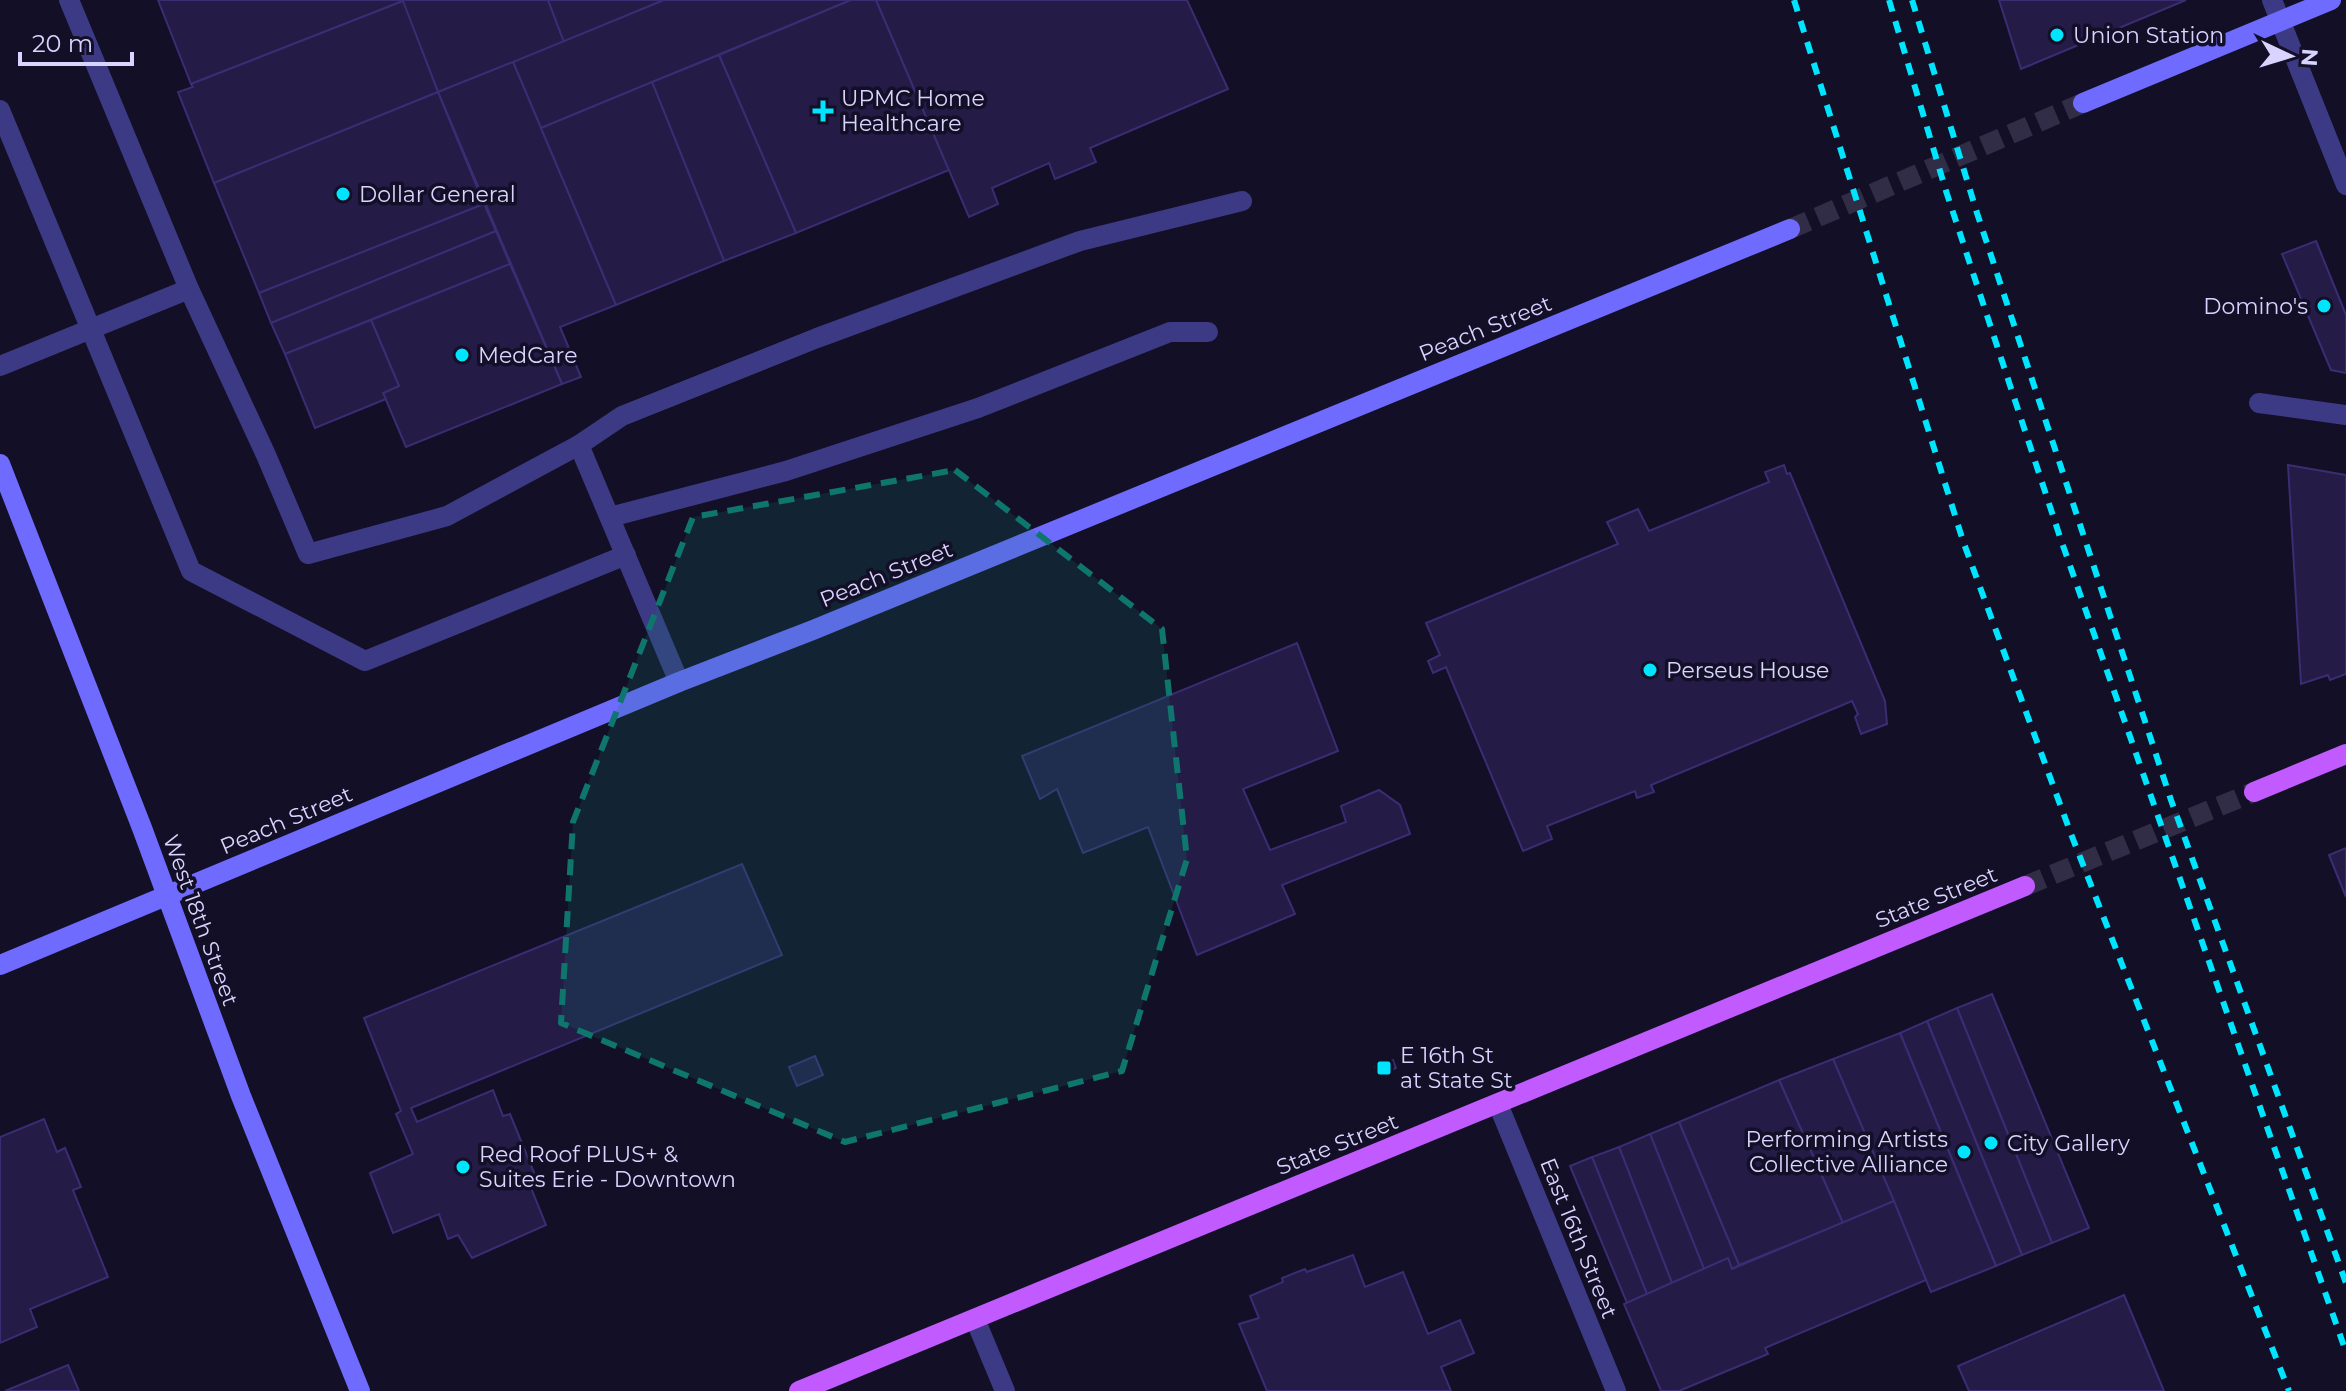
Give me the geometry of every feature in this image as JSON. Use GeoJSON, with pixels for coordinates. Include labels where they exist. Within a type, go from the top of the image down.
{"type":"FeatureCollection","features":[{"type":"Feature","properties":{"kind":"main road"},"geometry":{"type":"LineString","coordinates":[[2083,103],[2331,0]]}},
{"type":"Feature","properties":{"kind":"main road","name":"Peach Street"},"geometry":{"type":"LineString","coordinates":[[0,965],[679,682],[840,619],[1790,229]]}},
{"type":"Feature","properties":{"kind":"main road","name":"West 18th Street"},"geometry":{"type":"LineString","coordinates":[[0,464],[241,1096],[360,1391]]}},
{"type":"Feature","properties":{"kind":"main road"},"geometry":{"type":"LineString","coordinates":[[2254,792],[2346,754]]}},
{"type":"Feature","properties":{"kind":"main road","name":"State Street"},"geometry":{"type":"LineString","coordinates":[[799,1391],[2025,886]]}},
{"type":"Feature","properties":{"kind":"street"},"geometry":{"type":"LineString","coordinates":[[69,0],[189,289],[308,554],[447,516],[579,445],[622,416],[817,338],[1080,241],[1242,201]]}},
{"type":"Feature","properties":{"kind":"street"},"geometry":{"type":"LineString","coordinates":[[2272,0],[2346,185]]}},
{"type":"Feature","properties":{"kind":"street"},"geometry":{"type":"LineString","coordinates":[[0,110],[191,571],[365,661],[626,555]]}},
{"type":"Feature","properties":{"kind":"street"},"geometry":{"type":"LineString","coordinates":[[0,366],[189,289]]}},
{"type":"Feature","properties":{"kind":"street"},"geometry":{"type":"LineString","coordinates":[[610,517],[786,471],[964,413],[1170,332],[1208,332]]}},
{"type":"Feature","properties":{"kind":"street"},"geometry":{"type":"LineString","coordinates":[[2259,403],[2346,415]]}},
{"type":"Feature","properties":{"kind":"street"},"geometry":{"type":"LineString","coordinates":[[579,445],[679,682]]}},
{"type":"Feature","properties":{"kind":"street","name":"East 16th Street"},"geometry":{"type":"LineString","coordinates":[[1498,1104],[1616,1391]]}},
{"type":"Feature","properties":{"kind":"street"},"geometry":{"type":"LineString","coordinates":[[975,1319],[1005,1391]]}},
{"type":"Feature","properties":{"kind":"highlighted area"},"geometry":{"type":"Polygon","coordinates":[[[955,470],[1162,629],[1187,859],[1122,1071],[845,1142],[561,1023],[573,822],[693,517],[955,470]]]}},
{"type":"Feature","properties":{"kind":"building"},"geometry":{"type":"Polygon","coordinates":[[[158,0],[402,0],[403,1],[191,84],[158,0]]]}},
{"type":"Feature","properties":{"kind":"building"},"geometry":{"type":"Polygon","coordinates":[[[402,0],[548,0],[564,42],[438,92],[402,0]]]}},
{"type":"Feature","properties":{"kind":"building"},"geometry":{"type":"Polygon","coordinates":[[[548,0],[664,0],[564,42],[548,0]]]}},
{"type":"Feature","properties":{"kind":"building"},"geometry":{"type":"Polygon","coordinates":[[[664,0],[851,0],[541,128],[513,62],[664,0]]]}},
{"type":"Feature","properties":{"kind":"building"},"geometry":{"type":"Polygon","coordinates":[[[851,0],[876,0],[949,170],[796,233],[719,55],[851,0]]]}},
{"type":"Feature","properties":{"kind":"building"},"geometry":{"type":"Polygon","coordinates":[[[876,0],[1187,0],[1228,89],[1090,148],[1096,162],[1055,179],[1049,163],[992,188],[998,204],[969,217],[876,0]]]}},
{"type":"Feature","properties":{"kind":"building","name":"Union Station"},"geometry":{"type":"Polygon","coordinates":[[[1999,0],[2186,0],[2021,69],[1999,0]]]}},
{"type":"Feature","properties":{"kind":"building"},"geometry":{"type":"Polygon","coordinates":[[[403,1],[438,92],[214,183],[178,92],[193,87],[191,84],[403,1]]]}},
{"type":"Feature","properties":{"kind":"building"},"geometry":{"type":"Polygon","coordinates":[[[719,55],[796,233],[724,261],[652,82],[719,55]]]}},
{"type":"Feature","properties":{"kind":"building"},"geometry":{"type":"Polygon","coordinates":[[[513,62],[616,305],[560,327],[581,377],[562,384],[438,92],[513,62]]]}},
{"type":"Feature","properties":{"kind":"building"},"geometry":{"type":"Polygon","coordinates":[[[652,82],[724,261],[616,305],[541,128],[652,82]]]}},
{"type":"Feature","properties":{"kind":"building"},"geometry":{"type":"Polygon","coordinates":[[[438,92],[484,204],[259,293],[214,183],[438,92]]]}},
{"type":"Feature","properties":{"kind":"building"},"geometry":{"type":"Polygon","coordinates":[[[484,204],[496,231],[271,323],[259,293],[484,204]]]}},
{"type":"Feature","properties":{"kind":"building"},"geometry":{"type":"Polygon","coordinates":[[[496,231],[510,264],[285,354],[271,323],[496,231]]]}},
{"type":"Feature","properties":{"kind":"building"},"geometry":{"type":"Polygon","coordinates":[[[2316,241],[2346,315],[2346,373],[2331,370],[2282,254],[2316,241]]]}},
{"type":"Feature","properties":{"kind":"building"},"geometry":{"type":"Polygon","coordinates":[[[510,264],[562,384],[406,447],[383,393],[399,386],[371,320],[510,264]]]}},
{"type":"Feature","properties":{"kind":"building"},"geometry":{"type":"Polygon","coordinates":[[[371,320],[399,386],[383,393],[386,399],[315,428],[285,354],[371,320]]]}},
{"type":"Feature","properties":{"kind":"building"},"geometry":{"type":"Polygon","coordinates":[[[1784,465],[1885,701],[1887,724],[1861,734],[1852,701],[1651,785],[1654,792],[1637,798],[1635,791],[1547,826],[1552,839],[1523,851],[1446,667],[1433,673],[1428,661],[1440,655],[1426,623],[1618,544],[1607,522],[1638,509],[1649,531],[1769,482],[1765,472],[1784,465]]]}},
{"type":"Feature","properties":{"kind":"building"},"geometry":{"type":"Polygon","coordinates":[[[2288,465],[2346,475],[2346,674],[2330,680],[2328,675],[2301,684],[2288,465]]]}},
{"type":"Feature","properties":{"kind":"building"},"geometry":{"type":"Polygon","coordinates":[[[1297,643],[1338,751],[1243,789],[1270,850],[1346,822],[1341,806],[1379,790],[1400,805],[1410,834],[1282,885],[1295,914],[1197,955],[1148,827],[1083,853],[1057,789],[1040,799],[1022,756],[1297,643]]]}},
{"type":"Feature","properties":{"kind":"building"},"geometry":{"type":"Polygon","coordinates":[[[2346,848],[2346,897],[2329,855],[2346,848]]]}},
{"type":"Feature","properties":{"kind":"building"},"geometry":{"type":"Polygon","coordinates":[[[742,864],[782,955],[411,1108],[417,1122],[493,1090],[503,1116],[510,1114],[535,1175],[527,1178],[546,1225],[472,1258],[458,1235],[448,1239],[439,1214],[393,1233],[370,1173],[413,1154],[396,1114],[401,1111],[364,1018],[742,864]]]}},
{"type":"Feature","properties":{"kind":"building"},"geometry":{"type":"Polygon","coordinates":[[[1992,994],[2089,1228],[2052,1243],[1957,1008],[1992,994]]]}},
{"type":"Feature","properties":{"kind":"building"},"geometry":{"type":"Polygon","coordinates":[[[1957,1008],[2052,1243],[2022,1255],[1927,1021],[1957,1008]]]}},
{"type":"Feature","properties":{"kind":"building"},"geometry":{"type":"Polygon","coordinates":[[[1927,1021],[2022,1255],[1996,1266],[1900,1033],[1927,1021]]]}},
{"type":"Feature","properties":{"kind":"building"},"geometry":{"type":"Polygon","coordinates":[[[1900,1033],[1996,1266],[1931,1292],[1833,1059],[1900,1033]]]}},
{"type":"Feature","properties":{"kind":"building"},"geometry":{"type":"Polygon","coordinates":[[[815,1056],[823,1075],[797,1086],[789,1067],[815,1056]]]}},
{"type":"Feature","properties":{"kind":"building"},"geometry":{"type":"Polygon","coordinates":[[[1833,1059],[1894,1201],[1843,1223],[1779,1080],[1833,1059]]]}},
{"type":"Feature","properties":{"kind":"building"},"geometry":{"type":"Polygon","coordinates":[[[1393,1060],[1396,1068],[1379,1076],[1375,1067],[1393,1060]]]}},
{"type":"Feature","properties":{"kind":"building"},"geometry":{"type":"Polygon","coordinates":[[[1779,1080],[1843,1223],[1739,1265],[1679,1122],[1779,1080]]]}},
{"type":"Feature","properties":{"kind":"building"},"geometry":{"type":"Polygon","coordinates":[[[44,1119],[57,1152],[65,1148],[81,1187],[73,1190],[108,1277],[30,1309],[37,1327],[0,1343],[0,1137],[44,1119]]]}},
{"type":"Feature","properties":{"kind":"building"},"geometry":{"type":"Polygon","coordinates":[[[1679,1122],[1739,1265],[1732,1269],[1728,1258],[1704,1269],[1650,1134],[1679,1122]]]}},
{"type":"Feature","properties":{"kind":"building"},"geometry":{"type":"Polygon","coordinates":[[[1650,1134],[1704,1269],[1672,1283],[1619,1147],[1650,1134]]]}},
{"type":"Feature","properties":{"kind":"building"},"geometry":{"type":"Polygon","coordinates":[[[1619,1147],[1672,1283],[1647,1294],[1592,1157],[1619,1147]]]}},
{"type":"Feature","properties":{"kind":"building"},"geometry":{"type":"Polygon","coordinates":[[[1592,1157],[1647,1294],[1627,1303],[1570,1166],[1592,1157]]]}},
{"type":"Feature","properties":{"kind":"building"},"geometry":{"type":"Polygon","coordinates":[[[1894,1201],[1926,1280],[1765,1348],[1768,1354],[1679,1391],[1661,1391],[1624,1304],[1728,1258],[1732,1269],[1894,1201]]]}},
{"type":"Feature","properties":{"kind":"building"},"geometry":{"type":"Polygon","coordinates":[[[1353,1255],[1365,1287],[1403,1272],[1428,1334],[1460,1320],[1474,1353],[1441,1367],[1451,1391],[1267,1391],[1239,1324],[1259,1318],[1250,1296],[1283,1282],[1282,1278],[1353,1255]]]}},
{"type":"Feature","properties":{"kind":"building"},"geometry":{"type":"Polygon","coordinates":[[[2124,1295],[2164,1391],[1969,1391],[1958,1366],[2124,1295]]]}},
{"type":"Feature","properties":{"kind":"building"},"geometry":{"type":"Polygon","coordinates":[[[68,1365],[79,1391],[5,1391],[68,1365]]]}},
{"type":"Feature","properties":{"kind":"tunnel"},"geometry":{"type":"LineString","coordinates":[[1790,229],[2083,103]]}},
{"type":"Feature","properties":{"kind":"tunnel"},"geometry":{"type":"LineString","coordinates":[[2025,886],[2254,792]]}},
{"type":"Feature","properties":{"kind":"railway"},"geometry":{"type":"LineString","coordinates":[[1794,0],[1963,541],[2071,834],[2289,1391]]}},
{"type":"Feature","properties":{"kind":"railway"},"geometry":{"type":"LineString","coordinates":[[1889,0],[1946,191],[2060,537],[2346,1352]]}},
{"type":"Feature","properties":{"kind":"railway"},"geometry":{"type":"LineString","coordinates":[[1912,0],[1977,213],[2171,800],[2346,1283]]}},
{"type":"Feature","properties":{"kind":"place","name":"Union Station"},"geometry":{"type":"Point","coordinates":[2057,35]}},
{"type":"Feature","properties":{"kind":"place","name":"UPMC Home Healthcare"},"geometry":{"type":"Point","coordinates":[823,111]}},
{"type":"Feature","properties":{"kind":"place","name":"Dollar General"},"geometry":{"type":"Point","coordinates":[343,194]}},
{"type":"Feature","properties":{"kind":"place","name":"Domino's"},"geometry":{"type":"Point","coordinates":[2324,306]}},
{"type":"Feature","properties":{"kind":"place","name":"MedCare"},"geometry":{"type":"Point","coordinates":[462,355]}},
{"type":"Feature","properties":{"kind":"place","name":"Perseus House"},"geometry":{"type":"Point","coordinates":[1650,670]}},
{"type":"Feature","properties":{"kind":"place","name":"E 16th St at State St"},"geometry":{"type":"Point","coordinates":[1384,1068]}},
{"type":"Feature","properties":{"kind":"place","name":"City Gallery"},"geometry":{"type":"Point","coordinates":[1991,1143]}},
{"type":"Feature","properties":{"kind":"place","name":"Performing Artists Collective Alliance"},"geometry":{"type":"Point","coordinates":[1964,1152]}},
{"type":"Feature","properties":{"kind":"place","name":"Red Roof PLUS+ & Suites Erie - Downtown"},"geometry":{"type":"Point","coordinates":[463,1167]}}]}
